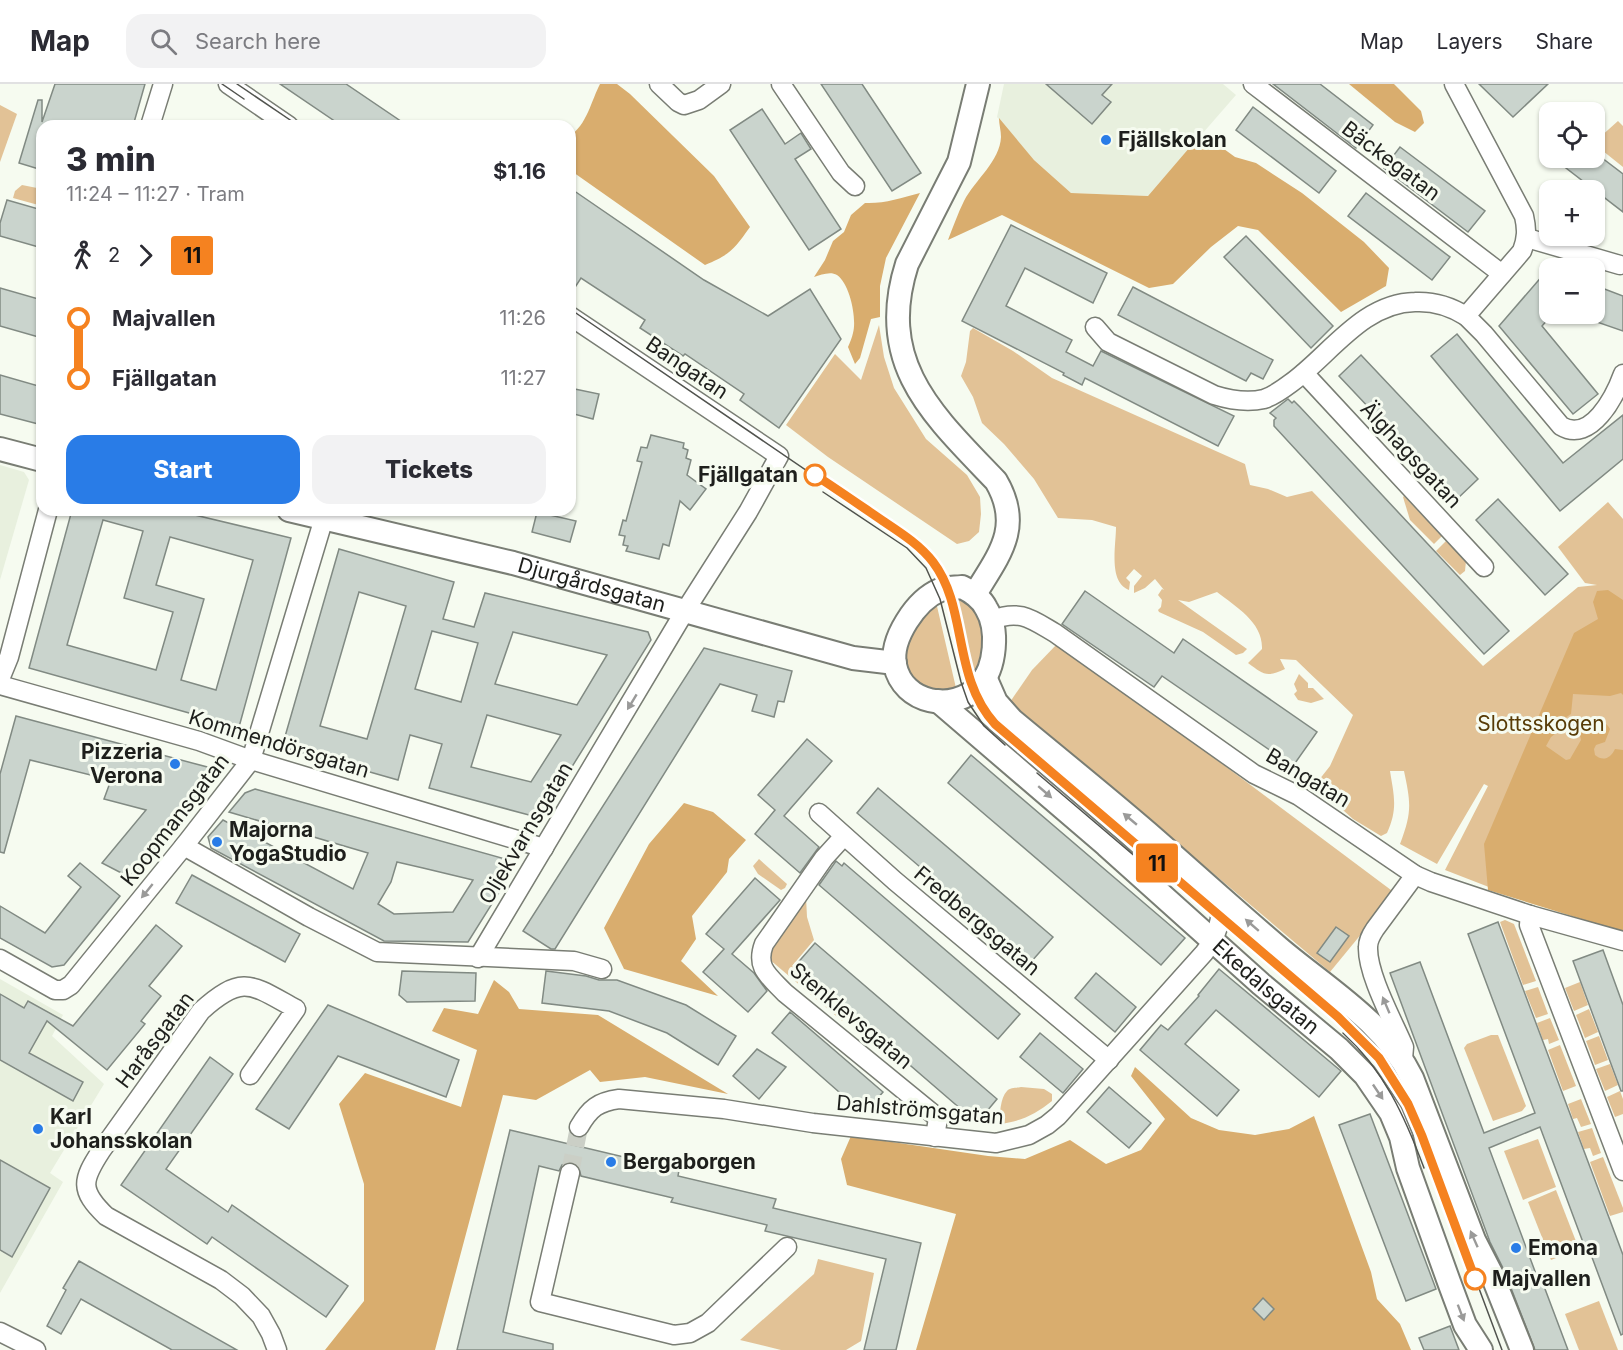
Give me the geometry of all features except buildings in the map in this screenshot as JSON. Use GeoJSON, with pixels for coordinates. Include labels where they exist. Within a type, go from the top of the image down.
{"type":"FeatureCollection","features":[{"type":"Feature","properties":{"kind":"street"},"geometry":{"type":"LineString","coordinates":[[152,120],[163,84]]}},
{"type":"Feature","properties":{"kind":"street"},"geometry":{"type":"LineString","coordinates":[[228,84],[280,120]]}},
{"type":"Feature","properties":{"kind":"street"},"geometry":{"type":"LineString","coordinates":[[659,84],[684,105],[699,100],[721,84]]}},
{"type":"Feature","properties":{"kind":"street"},"geometry":{"type":"LineString","coordinates":[[781,84],[840,173],[855,186]]}},
{"type":"Feature","properties":{"kind":"street"},"geometry":{"type":"LineString","coordinates":[[975,594],[1002,548],[1008,533],[1008,509],[996,481],[935,415],[917,389],[901,346],[898,316],[902,282],[907,264],[959,162],[978,84]]}},
{"type":"Feature","properties":{"kind":"street","name":"Bäckegatan"},"geometry":{"type":"LineString","coordinates":[[1253,84],[1502,274]]}},
{"type":"Feature","properties":{"kind":"street"},"geometry":{"type":"LineString","coordinates":[[1454,84],[1524,216],[1527,238],[1522,251],[1466,316]]}},
{"type":"Feature","properties":{"kind":"street"},"geometry":{"type":"LineString","coordinates":[[1527,238],[1620,265]]}},
{"type":"Feature","properties":{"kind":"street"},"geometry":{"type":"LineString","coordinates":[[1095,327],[1108,342],[1214,395],[1232,400],[1264,398],[1304,374],[1367,317],[1381,308],[1395,303],[1422,301],[1448,306],[1466,316],[1484,334],[1561,426],[1568,430],[1585,427],[1599,417],[1611,404],[1623,374]]}},
{"type":"Feature","properties":{"kind":"street","name":"Bangatan"},"geometry":{"type":"LineString","coordinates":[[576,320],[779,456]]}},
{"type":"Feature","properties":{"kind":"street","name":"Älghagsgatan"},"geometry":{"type":"LineString","coordinates":[[1304,374],[1484,567]]}},
{"type":"Feature","properties":{"kind":"street"},"geometry":{"type":"LineString","coordinates":[[0,434],[36,443]]}},
{"type":"Feature","properties":{"kind":"street"},"geometry":{"type":"LineString","coordinates":[[0,449],[36,458]]}},
{"type":"Feature","properties":{"kind":"street","name":"Oljekvarnsgatan"},"geometry":{"type":"LineString","coordinates":[[478,958],[748,512],[779,456]]}},
{"type":"Feature","properties":{"kind":"street"},"geometry":{"type":"LineString","coordinates":[[0,679],[9,657],[46,516]]}},
{"type":"Feature","properties":{"kind":"street","name":"Djurgårdsgatan"},"geometry":{"type":"LineString","coordinates":[[315,516],[513,563],[853,658],[895,663]]}},
{"type":"Feature","properties":{"kind":"street","name":"Koopmansgatan"},"geometry":{"type":"LineString","coordinates":[[0,959],[55,990],[63,990],[70,985],[184,846],[250,760],[324,518]]}},
{"type":"Feature","properties":{"kind":"street"},"geometry":{"type":"LineString","coordinates":[[962,587],[975,594],[986,606],[992,620],[993,649],[985,677],[979,686],[965,695],[948,700],[938,701],[916,697],[911,693],[902,680],[895,663],[897,642],[920,604],[938,591],[962,587]]}},
{"type":"Feature","properties":{"kind":"street","name":"Bangatan"},"geometry":{"type":"LineString","coordinates":[[992,620],[1009,615],[1026,616],[1055,633],[1254,774],[1299,796],[1415,875],[1530,915],[1623,941]]}},
{"type":"Feature","properties":{"kind":"street","name":"Ekedalsgatan"},"geometry":{"type":"LineString","coordinates":[[985,677],[996,702],[1012,720],[1363,1016],[1390,1043],[1412,1078],[1474,1240],[1492,1275],[1522,1350]]}},
{"type":"Feature","properties":{"kind":"street","name":"Kommendörsgatan"},"geometry":{"type":"LineString","coordinates":[[0,685],[199,741],[250,760],[544,848]]}},
{"type":"Feature","properties":{"kind":"street","name":"Ekedalsgatan"},"geometry":{"type":"LineString","coordinates":[[938,701],[1106,845],[1261,984],[1346,1055],[1365,1075],[1391,1113],[1401,1137],[1414,1187],[1465,1324],[1481,1350]]}},
{"type":"Feature","properties":{"kind":"street","name":"Fredbergsgatan"},"geometry":{"type":"LineString","coordinates":[[819,813],[1109,1060]]}},
{"type":"Feature","properties":{"kind":"street","name":"Stenklevsgatan"},"geometry":{"type":"LineString","coordinates":[[844,836],[824,858],[764,944],[760,962],[766,973],[785,993],[938,1118],[935,1137]]}},
{"type":"Feature","properties":{"kind":"street"},"geometry":{"type":"LineString","coordinates":[[184,846],[309,917],[377,952],[574,961],[602,969]]}},
{"type":"Feature","properties":{"kind":"street","name":"Ekedalsgatan"},"geometry":{"type":"LineString","coordinates":[[1402,1059],[1404,1047],[1372,973],[1368,949],[1369,939],[1415,875]]}},
{"type":"Feature","properties":{"kind":"street","name":"Dahlströmsgatan"},"geometry":{"type":"LineString","coordinates":[[579,1127],[587,1113],[595,1106],[619,1099],[724,1109],[813,1123],[996,1143],[1029,1135],[1058,1116],[1214,942],[1221,918],[1222,899]]}},
{"type":"Feature","properties":{"kind":"street"},"geometry":{"type":"LineString","coordinates":[[1530,915],[1529,925],[1623,1171]]}},
{"type":"Feature","properties":{"kind":"street","name":"Haråsgatan"},"geometry":{"type":"LineString","coordinates":[[250,1075],[296,1010],[252,987],[237,986],[220,993],[201,1011],[87,1172],[86,1186],[93,1204],[106,1216],[220,1280],[242,1296],[261,1316],[272,1334],[277,1350]]}},
{"type":"Feature","properties":{"kind":"street"},"geometry":{"type":"LineString","coordinates":[[570,1173],[540,1302],[674,1335],[690,1333],[702,1328],[718,1315],[787,1246]]}},
{"type":"Feature","properties":{"kind":"street"},"geometry":{"type":"LineString","coordinates":[[0,1332],[36,1350]]}},
{"type":"Feature","properties":{"kind":"shaded area","name":"Fjällskolan"},"geometry":{"type":"Polygon","coordinates":[[[1004,84],[1223,84],[1236,95],[1148,196],[1071,193],[1034,160],[997,117],[1004,84]]]}},
{"type":"Feature","properties":{"kind":"shaded area"},"geometry":{"type":"Polygon","coordinates":[[[0,465],[24,472],[29,480],[0,580],[0,465]]]}},
{"type":"Feature","properties":{"kind":"shaded area","name":"Karl Johansskolan"},"geometry":{"type":"Polygon","coordinates":[[[0,979],[63,1015],[52,1036],[104,1084],[50,1173],[63,1182],[0,1293],[0,979]]]}},
{"type":"Feature","properties":{"kind":"green space"},"geometry":{"type":"Polygon","coordinates":[[[600,84],[617,84],[630,94],[714,176],[750,227],[736,246],[720,258],[705,265],[576,174],[576,131],[600,84]]]}},
{"type":"Feature","properties":{"kind":"green space"},"geometry":{"type":"Polygon","coordinates":[[[1349,84],[1394,84],[1421,111],[1424,123],[1415,132],[1395,122],[1349,84]]]}},
{"type":"Feature","properties":{"kind":"green space"},"geometry":{"type":"Polygon","coordinates":[[[0,105],[17,114],[0,162],[0,105]]]}},
{"type":"Feature","properties":{"kind":"green space"},"geometry":{"type":"Polygon","coordinates":[[[999,118],[1034,160],[1071,193],[1148,196],[1202,133],[1235,157],[1256,163],[1302,193],[1364,242],[1389,268],[1386,286],[1341,312],[1258,230],[1238,226],[1211,247],[1173,284],[1149,288],[1002,215],[948,240],[964,201],[992,162],[1000,146],[999,118]]]}},
{"type":"Feature","properties":{"kind":"green space"},"geometry":{"type":"Polygon","coordinates":[[[1618,121],[1623,126],[1623,167],[1605,153],[1605,133],[1618,121]]]}},
{"type":"Feature","properties":{"kind":"green space"},"geometry":{"type":"Polygon","coordinates":[[[22,185],[36,188],[36,204],[13,198],[15,191],[22,185]]]}},
{"type":"Feature","properties":{"kind":"green space"},"geometry":{"type":"Polygon","coordinates":[[[920,193],[886,258],[880,286],[880,317],[871,319],[860,358],[855,364],[848,347],[853,333],[854,319],[846,286],[837,275],[831,273],[814,277],[833,241],[844,232],[851,215],[865,203],[885,202],[920,193]]]}},
{"type":"Feature","properties":{"kind":"green space"},"geometry":{"type":"Polygon","coordinates":[[[879,325],[884,357],[894,388],[926,439],[967,475],[980,497],[979,532],[969,541],[957,544],[828,457],[786,425],[835,354],[861,380],[879,325]]]}},
{"type":"Feature","properties":{"kind":"green space","name":"Slottsskogen"},"geometry":{"type":"Polygon","coordinates":[[[973,328],[1013,351],[1052,378],[1245,464],[1250,485],[1287,497],[1312,491],[1483,666],[1578,587],[1597,585],[1585,583],[1558,547],[1608,502],[1623,519],[1623,928],[1494,889],[1445,870],[1488,786],[1484,784],[1437,864],[1400,844],[1407,824],[1409,808],[1404,771],[1390,771],[1394,795],[1393,817],[1387,833],[1381,836],[1353,819],[1315,785],[1330,766],[1353,715],[1296,660],[1280,659],[1285,669],[1269,674],[1261,672],[1248,663],[1262,649],[1258,631],[1247,616],[1217,592],[1189,602],[1178,600],[1247,649],[1243,653],[1236,655],[1203,632],[1159,612],[1162,600],[1158,595],[1162,589],[1164,590],[1155,579],[1145,588],[1134,593],[1134,586],[1142,576],[1134,569],[1126,578],[1130,582],[1129,590],[1122,586],[1115,563],[1116,527],[1092,520],[1058,518],[1034,479],[1004,444],[982,423],[973,397],[961,376],[966,362],[970,331],[973,328]]]}},
{"type":"Feature","properties":{"kind":"green space"},"geometry":{"type":"Polygon","coordinates":[[[1404,496],[1442,536],[1434,544],[1410,520],[1404,496]]]}},
{"type":"Feature","properties":{"kind":"green space"},"geometry":{"type":"Polygon","coordinates":[[[1446,541],[1466,561],[1465,571],[1460,575],[1436,551],[1446,541]]]}},
{"type":"Feature","properties":{"kind":"green space"},"geometry":{"type":"Polygon","coordinates":[[[1608,590],[1623,600],[1623,695],[1621,693],[1610,696],[1573,694],[1571,714],[1559,722],[1556,727],[1560,730],[1551,737],[1546,746],[1566,760],[1570,759],[1581,740],[1578,726],[1590,719],[1595,719],[1604,722],[1610,729],[1605,742],[1596,745],[1595,755],[1604,759],[1609,757],[1615,749],[1623,750],[1623,932],[1488,890],[1484,844],[1574,633],[1598,619],[1593,602],[1597,591],[1608,590]]]}},
{"type":"Feature","properties":{"kind":"green space"},"geometry":{"type":"Polygon","coordinates":[[[955,596],[966,601],[974,609],[982,630],[982,653],[973,675],[955,596]]]}},
{"type":"Feature","properties":{"kind":"green space"},"geometry":{"type":"Polygon","coordinates":[[[936,602],[956,688],[938,693],[923,689],[917,684],[908,671],[904,657],[906,643],[913,630],[936,602]]]}},
{"type":"Feature","properties":{"kind":"green space"},"geometry":{"type":"Polygon","coordinates":[[[1059,642],[1395,893],[1330,972],[1010,702],[1032,670],[1059,642]]]}},
{"type":"Feature","properties":{"kind":"green space"},"geometry":{"type":"Polygon","coordinates":[[[1299,674],[1308,683],[1308,688],[1313,688],[1324,699],[1311,703],[1298,700],[1294,694],[1297,691],[1294,684],[1299,674]]]}},
{"type":"Feature","properties":{"kind":"green space"},"geometry":{"type":"Polygon","coordinates":[[[684,803],[713,812],[746,840],[729,859],[727,872],[692,916],[696,939],[681,961],[718,996],[624,969],[604,928],[649,844],[684,803]]]}},
{"type":"Feature","properties":{"kind":"green space"},"geometry":{"type":"Polygon","coordinates":[[[759,859],[787,884],[785,888],[781,890],[758,874],[753,866],[759,859]]]}},
{"type":"Feature","properties":{"kind":"green space"},"geometry":{"type":"Polygon","coordinates":[[[806,897],[807,917],[814,940],[792,966],[848,1015],[842,1021],[769,959],[768,950],[806,897]]]}},
{"type":"Feature","properties":{"kind":"green space"},"geometry":{"type":"Polygon","coordinates":[[[1505,920],[1514,924],[1536,981],[1523,985],[1500,922],[1505,920]]]}},
{"type":"Feature","properties":{"kind":"green space"},"geometry":{"type":"Polygon","coordinates":[[[494,980],[509,992],[519,1009],[598,1015],[728,1094],[645,1077],[600,1082],[590,1070],[536,1100],[503,1095],[435,1350],[325,1350],[364,1301],[364,1184],[339,1104],[365,1073],[461,1107],[477,1050],[432,1031],[444,1008],[478,1014],[494,980]]]}},
{"type":"Feature","properties":{"kind":"green space"},"geometry":{"type":"Polygon","coordinates":[[[1580,982],[1588,1005],[1574,1011],[1565,988],[1580,982]]]}},
{"type":"Feature","properties":{"kind":"green space"},"geometry":{"type":"Polygon","coordinates":[[[1538,987],[1548,1014],[1536,1018],[1525,991],[1538,987]]]}},
{"type":"Feature","properties":{"kind":"green space"},"geometry":{"type":"Polygon","coordinates":[[[1589,1009],[1598,1032],[1585,1038],[1576,1015],[1589,1009]]]}},
{"type":"Feature","properties":{"kind":"green space"},"geometry":{"type":"Polygon","coordinates":[[[1550,1018],[1559,1040],[1549,1044],[1548,1039],[1543,1040],[1537,1023],[1550,1018]]]}},
{"type":"Feature","properties":{"kind":"green space"},"geometry":{"type":"Polygon","coordinates":[[[1491,1035],[1498,1035],[1526,1106],[1522,1111],[1493,1121],[1464,1048],[1467,1044],[1491,1035]]]}},
{"type":"Feature","properties":{"kind":"green space"},"geometry":{"type":"Polygon","coordinates":[[[1599,1036],[1608,1060],[1595,1065],[1586,1041],[1599,1036]]]}},
{"type":"Feature","properties":{"kind":"green space"},"geometry":{"type":"Polygon","coordinates":[[[1560,1045],[1576,1086],[1563,1091],[1548,1050],[1560,1045]]]}},
{"type":"Feature","properties":{"kind":"green space"},"geometry":{"type":"Polygon","coordinates":[[[1610,1064],[1618,1085],[1605,1091],[1596,1069],[1610,1064]]]}},
{"type":"Feature","properties":{"kind":"green space"},"geometry":{"type":"Polygon","coordinates":[[[1135,1067],[1191,1118],[1219,1130],[1255,1135],[1289,1129],[1314,1116],[1371,1272],[1377,1299],[1400,1324],[1411,1350],[916,1350],[956,1214],[847,1185],[841,1159],[851,1136],[988,1156],[1025,1159],[1070,1140],[1106,1164],[1141,1150],[1165,1119],[1131,1076],[1135,1067]]]}},
{"type":"Feature","properties":{"kind":"green space"},"geometry":{"type":"Polygon","coordinates":[[[1021,1087],[1044,1089],[1052,1094],[1052,1101],[1027,1117],[999,1124],[1005,1094],[1010,1089],[1021,1087]]]}},
{"type":"Feature","properties":{"kind":"green space"},"geometry":{"type":"Polygon","coordinates":[[[1620,1091],[1623,1099],[1623,1114],[1615,1117],[1607,1097],[1620,1091]]]}},
{"type":"Feature","properties":{"kind":"green space"},"geometry":{"type":"Polygon","coordinates":[[[1581,1099],[1591,1124],[1581,1127],[1577,1118],[1573,1119],[1568,1104],[1581,1099]]]}},
{"type":"Feature","properties":{"kind":"green space"},"geometry":{"type":"Polygon","coordinates":[[[1592,1128],[1601,1153],[1593,1156],[1590,1148],[1584,1149],[1578,1132],[1592,1128]]]}},
{"type":"Feature","properties":{"kind":"green space"},"geometry":{"type":"Polygon","coordinates":[[[1538,1139],[1556,1187],[1523,1200],[1504,1151],[1538,1139]]]}},
{"type":"Feature","properties":{"kind":"green space"},"geometry":{"type":"Polygon","coordinates":[[[1603,1157],[1623,1208],[1623,1212],[1610,1216],[1590,1162],[1603,1157]]]}},
{"type":"Feature","properties":{"kind":"green space"},"geometry":{"type":"Polygon","coordinates":[[[1556,1190],[1579,1249],[1551,1260],[1528,1202],[1556,1190]]]}},
{"type":"Feature","properties":{"kind":"green space"},"geometry":{"type":"Polygon","coordinates":[[[818,1259],[874,1273],[861,1341],[846,1350],[781,1350],[740,1340],[814,1274],[818,1259]]]}},
{"type":"Feature","properties":{"kind":"green space"},"geometry":{"type":"Polygon","coordinates":[[[1599,1301],[1618,1350],[1579,1350],[1565,1314],[1599,1301]]]}},
{"type":"Feature","properties":{"kind":"tunnel"},"geometry":{"type":"LineString","coordinates":[[570,1173],[579,1127]]}},
{"type":"Feature","properties":{"kind":"tram line"},"geometry":{"type":"LineString","coordinates":[[222,84],[244,99]]}},
{"type":"Feature","properties":{"kind":"tram line"},"geometry":{"type":"LineString","coordinates":[[237,84],[290,120]]}},
{"type":"Feature","properties":{"kind":"tram line"},"geometry":{"type":"LineString","coordinates":[[576,313],[920,548],[929,557],[946,584],[969,677],[984,709],[995,724],[1338,1017],[1366,1044],[1387,1071],[1422,1136],[1502,1350]]}},
{"type":"Feature","properties":{"kind":"tram line","name":"11"},"geometry":{"type":"LineString","coordinates":[[815,475],[907,537],[934,562],[949,594],[973,690],[991,720],[1338,1017],[1365,1041],[1379,1058],[1408,1104],[1422,1136],[1475,1279]]}},
{"type":"Feature","properties":{"kind":"tram line"},"geometry":{"type":"LineString","coordinates":[[823,492],[907,548],[926,568],[940,599],[968,702],[984,726],[1005,745]]}},
{"type":"Feature","properties":{"kind":"tram line"},"geometry":{"type":"LineString","coordinates":[[1037,773],[1151,870]]}},
{"type":"Feature","properties":{"kind":"tram line"},"geometry":{"type":"LineString","coordinates":[[1343,1033],[1370,1063],[1392,1095],[1424,1168]]}},
{"type":"Feature","properties":{"kind":"place","name":"Fjällskolan"},"geometry":{"type":"Point","coordinates":[1106,140]}},
{"type":"Feature","properties":{"kind":"place","name":"Fjällgatan"},"geometry":{"type":"Point","coordinates":[815,475]}},
{"type":"Feature","properties":{"kind":"place","name":"Pizzeria Verona"},"geometry":{"type":"Point","coordinates":[175,764]}},
{"type":"Feature","properties":{"kind":"place","name":"Majorna YogaStudio"},"geometry":{"type":"Point","coordinates":[217,842]}},
{"type":"Feature","properties":{"kind":"place","name":"Karl Johansskolan"},"geometry":{"type":"Point","coordinates":[38,1129]}},
{"type":"Feature","properties":{"kind":"place","name":"Bergaborgen"},"geometry":{"type":"Point","coordinates":[611,1162]}},
{"type":"Feature","properties":{"kind":"place","name":"Emona"},"geometry":{"type":"Point","coordinates":[1516,1248]}},
{"type":"Feature","properties":{"kind":"place","name":"Majvallen"},"geometry":{"type":"Point","coordinates":[1475,1279]}}]}
